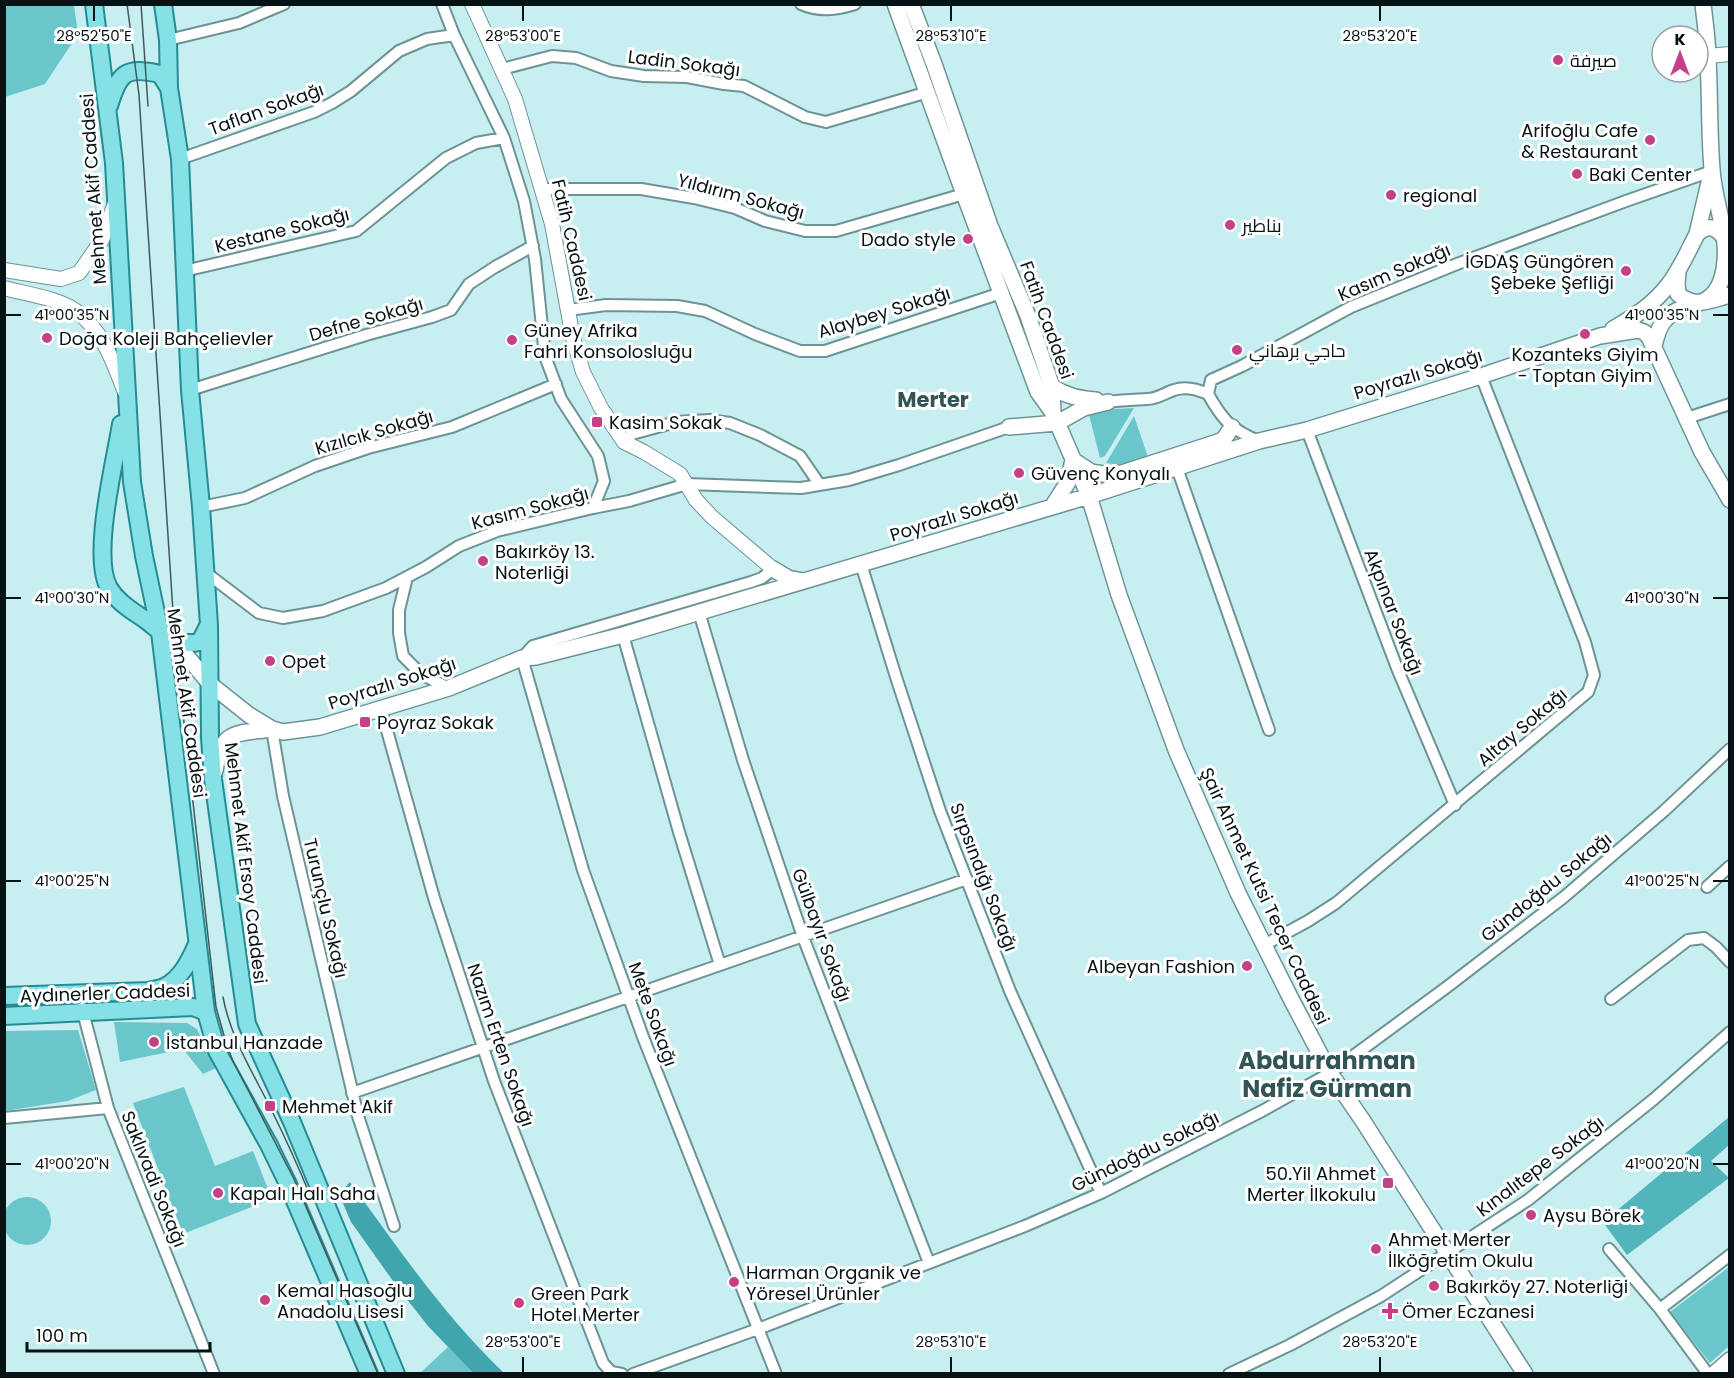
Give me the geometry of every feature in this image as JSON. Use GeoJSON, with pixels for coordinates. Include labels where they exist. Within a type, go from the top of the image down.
{"type":"FeatureCollection","features":[{"type":"Feature","properties":{"kind":"main road","name":"Mehmet Akif Caddesi"},"geometry":{"type":"LineString","coordinates":[[94,4],[108,110],[116,198],[132,482],[160,632],[206,1012],[217,1051],[287,1182],[369,1374]]}},
{"type":"Feature","properties":{"kind":"main road","name":"Mehmet Akif Ersoy Caddesi"},"geometry":{"type":"LineString","coordinates":[[163,4],[168,40],[169,88],[180,159],[190,390],[209,625],[210,737],[213,779],[247,1024],[295,1130],[396,1374]]}},
{"type":"Feature","properties":{"kind":"main road"},"geometry":{"type":"LineString","coordinates":[[1703,4],[1705,24]]}},
{"type":"Feature","properties":{"kind":"main road","name":"Fatih Caddesi"},"geometry":{"type":"LineString","coordinates":[[908,8],[928,92],[964,194],[1038,392],[1055,418],[1089,496]]}},
{"type":"Feature","properties":{"kind":"main road","name":"Fatih Caddesi"},"geometry":{"type":"LineString","coordinates":[[908,8],[990,226],[1028,316],[1052,387],[1055,418]]}},
{"type":"Feature","properties":{"kind":"main road"},"geometry":{"type":"LineString","coordinates":[[108,110],[115,86],[122,77],[135,70],[160,74],[169,88]]}},
{"type":"Feature","properties":{"kind":"main road"},"geometry":{"type":"LineString","coordinates":[[1678,269],[1678,294],[1688,302],[1704,302],[1717,292],[1726,264],[1728,242],[1712,171],[1709,84]]}},
{"type":"Feature","properties":{"kind":"main road"},"geometry":{"type":"LineString","coordinates":[[1600,336],[1632,318],[1649,305],[1669,284],[1697,234],[1712,171]]}},
{"type":"Feature","properties":{"kind":"main road"},"geometry":{"type":"LineString","coordinates":[[1697,234],[1703,228],[1710,227],[1719,231],[1728,242]]}},
{"type":"Feature","properties":{"kind":"main road"},"geometry":{"type":"LineString","coordinates":[[1654,346],[1659,330],[1667,317],[1677,310],[1730,295]]}},
{"type":"Feature","properties":{"kind":"main road"},"geometry":{"type":"LineString","coordinates":[[1600,336],[1638,330],[1644,332],[1654,346],[1702,452],[1730,500]]}},
{"type":"Feature","properties":{"kind":"main road","name":"Poyrazlı Sokağı"},"geometry":{"type":"LineString","coordinates":[[213,779],[216,761],[223,742],[237,733],[272,729],[284,732],[320,727],[449,688],[522,658],[536,657],[622,635],[1089,496],[1259,441],[1307,430],[1481,376],[1600,336]]}},
{"type":"Feature","properties":{"kind":"main road"},"geometry":{"type":"LineString","coordinates":[[1052,387],[1066,396],[1108,402]]}},
{"type":"Feature","properties":{"kind":"main road"},"geometry":{"type":"LineString","coordinates":[[126,397],[103,532],[103,568],[108,586],[118,600],[175,642],[210,684],[249,715],[272,729]]}},
{"type":"Feature","properties":{"kind":"main road"},"geometry":{"type":"LineString","coordinates":[[1009,427],[1055,418],[1108,402]]}},
{"type":"Feature","properties":{"kind":"main road"},"geometry":{"type":"LineString","coordinates":[[1052,507],[1068,482],[1073,460],[1090,472],[1122,473],[1218,442],[1232,427]]}},
{"type":"Feature","properties":{"kind":"main road","name":"Şair Ahmet Kutsi Tecer Caddesi"},"geometry":{"type":"LineString","coordinates":[[1089,496],[1119,595],[1176,750],[1238,893],[1330,1073],[1525,1374]]}},
{"type":"Feature","properties":{"kind":"main road"},"geometry":{"type":"LineString","coordinates":[[773,569],[788,578],[803,581]]}},
{"type":"Feature","properties":{"kind":"main road"},"geometry":{"type":"LineString","coordinates":[[764,593],[773,584],[775,573],[773,569]]}},
{"type":"Feature","properties":{"kind":"main road"},"geometry":{"type":"LineString","coordinates":[[175,642],[191,644],[200,642],[209,625]]}},
{"type":"Feature","properties":{"kind":"main road","name":"Aydınerler Caddesi"},"geometry":{"type":"LineString","coordinates":[[4,996],[149,991],[163,988],[189,964],[198,943]]}},
{"type":"Feature","properties":{"kind":"main road","name":"Aydınerler Caddesi"},"geometry":{"type":"LineString","coordinates":[[4,1016],[193,1007],[206,1012]]}},
{"type":"Feature","properties":{"kind":"main road"},"geometry":{"type":"LineString","coordinates":[[1714,1374],[1730,1360]]}},
{"type":"Feature","properties":{"kind":"street"},"geometry":{"type":"LineString","coordinates":[[168,40],[239,23],[284,4]]}},
{"type":"Feature","properties":{"kind":"street"},"geometry":{"type":"LineString","coordinates":[[442,4],[504,138],[524,201],[533,246],[545,356],[561,399],[598,456],[604,481],[593,508]]}},
{"type":"Feature","properties":{"kind":"street","name":"Fatih Caddesi"},"geometry":{"type":"LineString","coordinates":[[472,4],[515,99],[552,224],[573,338],[583,372],[601,408],[624,442],[680,474],[696,500],[773,569]]}},
{"type":"Feature","properties":{"kind":"street"},"geometry":{"type":"LineString","coordinates":[[801,4],[813,10],[838,10],[855,4]]}},
{"type":"Feature","properties":{"kind":"street","name":"Taflan Sokağı"},"geometry":{"type":"LineString","coordinates":[[180,159],[315,112],[351,91],[399,51],[427,39],[454,34]]}},
{"type":"Feature","properties":{"kind":"street"},"geometry":{"type":"LineString","coordinates":[[1710,56],[1730,54]]}},
{"type":"Feature","properties":{"kind":"street","name":"Ladin Sokağı"},"geometry":{"type":"LineString","coordinates":[[502,69],[552,56],[576,58],[611,71],[644,76],[687,77],[744,86],[805,117],[826,122],[928,92]]}},
{"type":"Feature","properties":{"kind":"street","name":"Kestane Sokağı"},"geometry":{"type":"LineString","coordinates":[[184,271],[356,231],[446,158],[476,143],[504,138]]}},
{"type":"Feature","properties":{"kind":"street","name":"Kasım Sokağı"},"geometry":{"type":"LineString","coordinates":[[1208,393],[1211,380],[1242,366],[1351,307],[1457,264],[1712,171]]}},
{"type":"Feature","properties":{"kind":"street","name":"Yıldırım Sokağı"},"geometry":{"type":"LineString","coordinates":[[541,189],[641,189],[735,208],[765,221],[805,231],[836,231],[964,194]]}},
{"type":"Feature","properties":{"kind":"street"},"geometry":{"type":"LineString","coordinates":[[4,270],[61,279],[79,273],[102,240],[116,198]]}},
{"type":"Feature","properties":{"kind":"street","name":"Defne Sokağı"},"geometry":{"type":"LineString","coordinates":[[190,390],[451,310],[469,284],[533,246]]}},
{"type":"Feature","properties":{"kind":"street"},"geometry":{"type":"LineString","coordinates":[[4,288],[53,300],[75,310],[99,334],[113,360],[126,397]]}},
{"type":"Feature","properties":{"kind":"street","name":"Alaybey Sokağı"},"geometry":{"type":"LineString","coordinates":[[568,310],[606,305],[677,306],[705,311],[800,351],[825,351],[1001,292]]}},
{"type":"Feature","properties":{"kind":"street","name":"Altay Sokağı"},"geometry":{"type":"LineString","coordinates":[[1264,945],[1336,903],[1588,692],[1594,675],[1585,642],[1481,376]]}},
{"type":"Feature","properties":{"kind":"street","name":"Kızılcık Sokağı"},"geometry":{"type":"LineString","coordinates":[[201,507],[245,498],[315,466],[368,448],[452,427],[556,384]]}},
{"type":"Feature","properties":{"kind":"street"},"geometry":{"type":"LineString","coordinates":[[1108,402],[1148,399],[1162,396],[1175,389],[1187,388],[1208,393],[1232,427],[1259,441]]}},
{"type":"Feature","properties":{"kind":"street"},"geometry":{"type":"LineString","coordinates":[[1687,418],[1730,404]]}},
{"type":"Feature","properties":{"kind":"street"},"geometry":{"type":"LineString","coordinates":[[624,442],[632,434],[676,422],[709,420],[730,423],[760,435],[800,456],[820,485]]}},
{"type":"Feature","properties":{"kind":"street","name":"Kasım Sokağı"},"geometry":{"type":"LineString","coordinates":[[205,572],[259,613],[284,618],[323,611],[386,588],[459,546],[497,531],[629,501],[687,484],[801,488],[849,480],[1009,427]]}},
{"type":"Feature","properties":{"kind":"street","name":"Akpınar Sokağı"},"geometry":{"type":"LineString","coordinates":[[1307,430],[1397,668],[1455,805]]}},
{"type":"Feature","properties":{"kind":"street"},"geometry":{"type":"LineString","coordinates":[[1177,468],[1269,729]]}},
{"type":"Feature","properties":{"kind":"street","name":"Sırpsındığı Sokağı"},"geometry":{"type":"LineString","coordinates":[[861,564],[929,778],[967,879],[1010,991],[1101,1193]]}},
{"type":"Feature","properties":{"kind":"street","name":"Poyrazlı Sokağı"},"geometry":{"type":"LineString","coordinates":[[522,658],[533,646],[751,582],[762,578],[773,569]]}},
{"type":"Feature","properties":{"kind":"street"},"geometry":{"type":"LineString","coordinates":[[407,577],[399,610],[399,633],[403,656],[421,674],[449,688]]}},
{"type":"Feature","properties":{"kind":"street","name":"Gülbayır Sokağı"},"geometry":{"type":"LineString","coordinates":[[699,612],[743,760],[803,937],[930,1263]]}},
{"type":"Feature","properties":{"kind":"street"},"geometry":{"type":"LineString","coordinates":[[622,635],[720,965]]}},
{"type":"Feature","properties":{"kind":"street","name":"Mete Sokağı"},"geometry":{"type":"LineString","coordinates":[[522,658],[583,870],[628,997],[776,1374]]}},
{"type":"Feature","properties":{"kind":"street","name":"Nazım Erten Sokağı"},"geometry":{"type":"LineString","coordinates":[[381,709],[434,898],[494,1081],[603,1363],[611,1372],[622,1374]]}},
{"type":"Feature","properties":{"kind":"street","name":"Turunçlu Sokağı"},"geometry":{"type":"LineString","coordinates":[[272,729],[284,796],[352,1093],[394,1226]]}},
{"type":"Feature","properties":{"kind":"street","name":"Gündoğdu Sokağı"},"geometry":{"type":"LineString","coordinates":[[758,1329],[1025,1226],[1101,1193],[1262,1111],[1330,1073],[1564,897],[1664,811],[1730,749]]}},
{"type":"Feature","properties":{"kind":"street"},"geometry":{"type":"LineString","coordinates":[[1707,887],[1730,866]]}},
{"type":"Feature","properties":{"kind":"street"},"geometry":{"type":"LineString","coordinates":[[352,1093],[967,879]]}},
{"type":"Feature","properties":{"kind":"street"},"geometry":{"type":"LineString","coordinates":[[1611,999],[1688,940],[1704,938],[1716,946],[1730,962]]}},
{"type":"Feature","properties":{"kind":"street","name":"Saklıvadi Sokağı"},"geometry":{"type":"LineString","coordinates":[[81,992],[82,1012],[108,1108],[214,1374]]}},
{"type":"Feature","properties":{"kind":"street","name":"Kınalıtepe Sokağı"},"geometry":{"type":"LineString","coordinates":[[1229,1374],[1290,1345],[1381,1296],[1528,1200],[1654,1100],[1730,1032]]}},
{"type":"Feature","properties":{"kind":"street"},"geometry":{"type":"LineString","coordinates":[[4,1118],[108,1108]]}},
{"type":"Feature","properties":{"kind":"street"},"geometry":{"type":"LineString","coordinates":[[1609,1249],[1660,1309],[1708,1374]]}},
{"type":"Feature","properties":{"kind":"street"},"geometry":{"type":"LineString","coordinates":[[1660,1309],[1730,1255]]}},
{"type":"Feature","properties":{"kind":"street"},"geometry":{"type":"LineString","coordinates":[[633,1374],[758,1329]]}},
{"type":"Feature","properties":{"kind":"shaded area"},"geometry":{"type":"Polygon","coordinates":[[[4,5],[74,5],[78,34],[45,84],[5,97],[4,5]]]}},
{"type":"Feature","properties":{"kind":"shaded area"},"geometry":{"type":"Polygon","coordinates":[[[1134,408],[1105,456],[1100,458],[1089,415],[1114,409],[1134,408]]]}},
{"type":"Feature","properties":{"kind":"shaded area"},"geometry":{"type":"Polygon","coordinates":[[[1134,416],[1148,457],[1119,465],[1106,463],[1134,416]]]}},
{"type":"Feature","properties":{"kind":"shaded area"},"geometry":{"type":"Polygon","coordinates":[[[114,1022],[187,1023],[197,1029],[216,1068],[203,1074],[183,1049],[120,1062],[114,1022]]]}},
{"type":"Feature","properties":{"kind":"shaded area"},"geometry":{"type":"Polygon","coordinates":[[[78,1030],[96,1090],[68,1101],[5,1111],[5,1031],[78,1030]]]}},
{"type":"Feature","properties":{"kind":"shaded area"},"geometry":{"type":"Polygon","coordinates":[[[184,1087],[215,1166],[253,1151],[272,1199],[183,1234],[133,1103],[184,1087]]]}},
{"type":"Feature","properties":{"kind":"shaded area"},"geometry":{"type":"Polygon","coordinates":[[[1729,1117],[1729,1145],[1711,1161],[1729,1178],[1627,1255],[1603,1222],[1729,1117]]]}},
{"type":"Feature","properties":{"kind":"shaded area"},"geometry":{"type":"Polygon","coordinates":[[[350,1182],[442,1305],[504,1373],[473,1373],[428,1326],[351,1222],[339,1194],[350,1182]]]}},
{"type":"Feature","properties":{"kind":"shaded area"},"geometry":{"type":"Polygon","coordinates":[[[27,1197],[44,1204],[51,1221],[44,1238],[27,1245],[10,1238],[3,1221],[10,1204],[27,1197]]]}},
{"type":"Feature","properties":{"kind":"shaded area"},"geometry":{"type":"Polygon","coordinates":[[[1729,1267],[1729,1346],[1710,1363],[1670,1312],[1729,1267]]]}},
{"type":"Feature","properties":{"kind":"shaded area"},"geometry":{"type":"Polygon","coordinates":[[[448,1347],[473,1373],[419,1374],[448,1347]]]}},
{"type":"Feature","properties":{"kind":"tram line"},"geometry":{"type":"LineString","coordinates":[[127,4],[139,95],[175,642],[216,1007],[233,1061],[294,1179],[378,1374]]}},
{"type":"Feature","properties":{"kind":"tram line"},"geometry":{"type":"LineString","coordinates":[[141,4],[148,106]]}},
{"type":"Feature","properties":{"kind":"tram line"},"geometry":{"type":"LineString","coordinates":[[223,997],[236,1039],[281,1130],[312,1200]]}},
{"type":"Feature","properties":{"kind":"place","name":"صيرفة"},"geometry":{"type":"Point","coordinates":[1558,60]}},
{"type":"Feature","properties":{"kind":"place","name":"Arifoğlu Cafe & Restaurant"},"geometry":{"type":"Point","coordinates":[1650,140]}},
{"type":"Feature","properties":{"kind":"place","name":"Baki Center"},"geometry":{"type":"Point","coordinates":[1577,174]}},
{"type":"Feature","properties":{"kind":"place","name":"regional"},"geometry":{"type":"Point","coordinates":[1391,195]}},
{"type":"Feature","properties":{"kind":"place","name":"بناطير"},"geometry":{"type":"Point","coordinates":[1230,225]}},
{"type":"Feature","properties":{"kind":"place","name":"Dado style"},"geometry":{"type":"Point","coordinates":[968,239]}},
{"type":"Feature","properties":{"kind":"place","name":"İGDAŞ Güngören Şebeke Şefliği"},"geometry":{"type":"Point","coordinates":[1626,271]}},
{"type":"Feature","properties":{"kind":"place","name":"Kozanteks Giyim - Toptan Giyim"},"geometry":{"type":"Point","coordinates":[1585,334]}},
{"type":"Feature","properties":{"kind":"place","name":"Doğa Koleji Bahçelievler"},"geometry":{"type":"Point","coordinates":[47,338]}},
{"type":"Feature","properties":{"kind":"place","name":"Güney Afrika Fahri Konsolosluğu"},"geometry":{"type":"Point","coordinates":[512,340]}},
{"type":"Feature","properties":{"kind":"place","name":"حاجي برهاني"},"geometry":{"type":"Point","coordinates":[1237,350]}},
{"type":"Feature","properties":{"kind":"place","name":"Kasim Sokak"},"geometry":{"type":"Point","coordinates":[597,422]}},
{"type":"Feature","properties":{"kind":"place","name":"Güvenç Konyalı"},"geometry":{"type":"Point","coordinates":[1019,473]}},
{"type":"Feature","properties":{"kind":"place","name":"Bakırköy 13. Noterliği"},"geometry":{"type":"Point","coordinates":[483,561]}},
{"type":"Feature","properties":{"kind":"place","name":"Opet"},"geometry":{"type":"Point","coordinates":[270,661]}},
{"type":"Feature","properties":{"kind":"place","name":"Poyraz Sokak"},"geometry":{"type":"Point","coordinates":[365,722]}},
{"type":"Feature","properties":{"kind":"place","name":"Albeyan Fashion"},"geometry":{"type":"Point","coordinates":[1247,966]}},
{"type":"Feature","properties":{"kind":"place","name":"İstanbul Hanzade"},"geometry":{"type":"Point","coordinates":[154,1042]}},
{"type":"Feature","properties":{"kind":"place","name":"Mehmet Akif"},"geometry":{"type":"Point","coordinates":[270,1106]}},
{"type":"Feature","properties":{"kind":"place","name":"50.Yil Ahmet Merter İlkokulu"},"geometry":{"type":"Point","coordinates":[1388,1183]}},
{"type":"Feature","properties":{"kind":"place","name":"Kapalı Halı Saha"},"geometry":{"type":"Point","coordinates":[218,1193]}},
{"type":"Feature","properties":{"kind":"place","name":"Aysu Börek"},"geometry":{"type":"Point","coordinates":[1531,1215]}},
{"type":"Feature","properties":{"kind":"place","name":"Ahmet Merter İlköğretim Okulu"},"geometry":{"type":"Point","coordinates":[1376,1249]}},
{"type":"Feature","properties":{"kind":"place","name":"Harman Organik ve Yöresel Ürünler"},"geometry":{"type":"Point","coordinates":[734,1282]}},
{"type":"Feature","properties":{"kind":"place","name":"Bakırköy 27. Noterliği"},"geometry":{"type":"Point","coordinates":[1434,1286]}},
{"type":"Feature","properties":{"kind":"place","name":"Kemal Hasoğlu Anadolu Lisesi"},"geometry":{"type":"Point","coordinates":[265,1300]}},
{"type":"Feature","properties":{"kind":"place","name":"Green Park Hotel Merter"},"geometry":{"type":"Point","coordinates":[519,1303]}},
{"type":"Feature","properties":{"kind":"place","name":"Ömer Eczanesi"},"geometry":{"type":"Point","coordinates":[1390,1311]}},
{"type":"Feature","properties":{"kind":"district","name":"Merter"},"geometry":{"type":"Point","coordinates":[933,399]}},
{"type":"Feature","properties":{"kind":"district","name":"Abdurrahman Nafiz Gürman"},"geometry":{"type":"Point","coordinates":[1327,1074]}}]}
